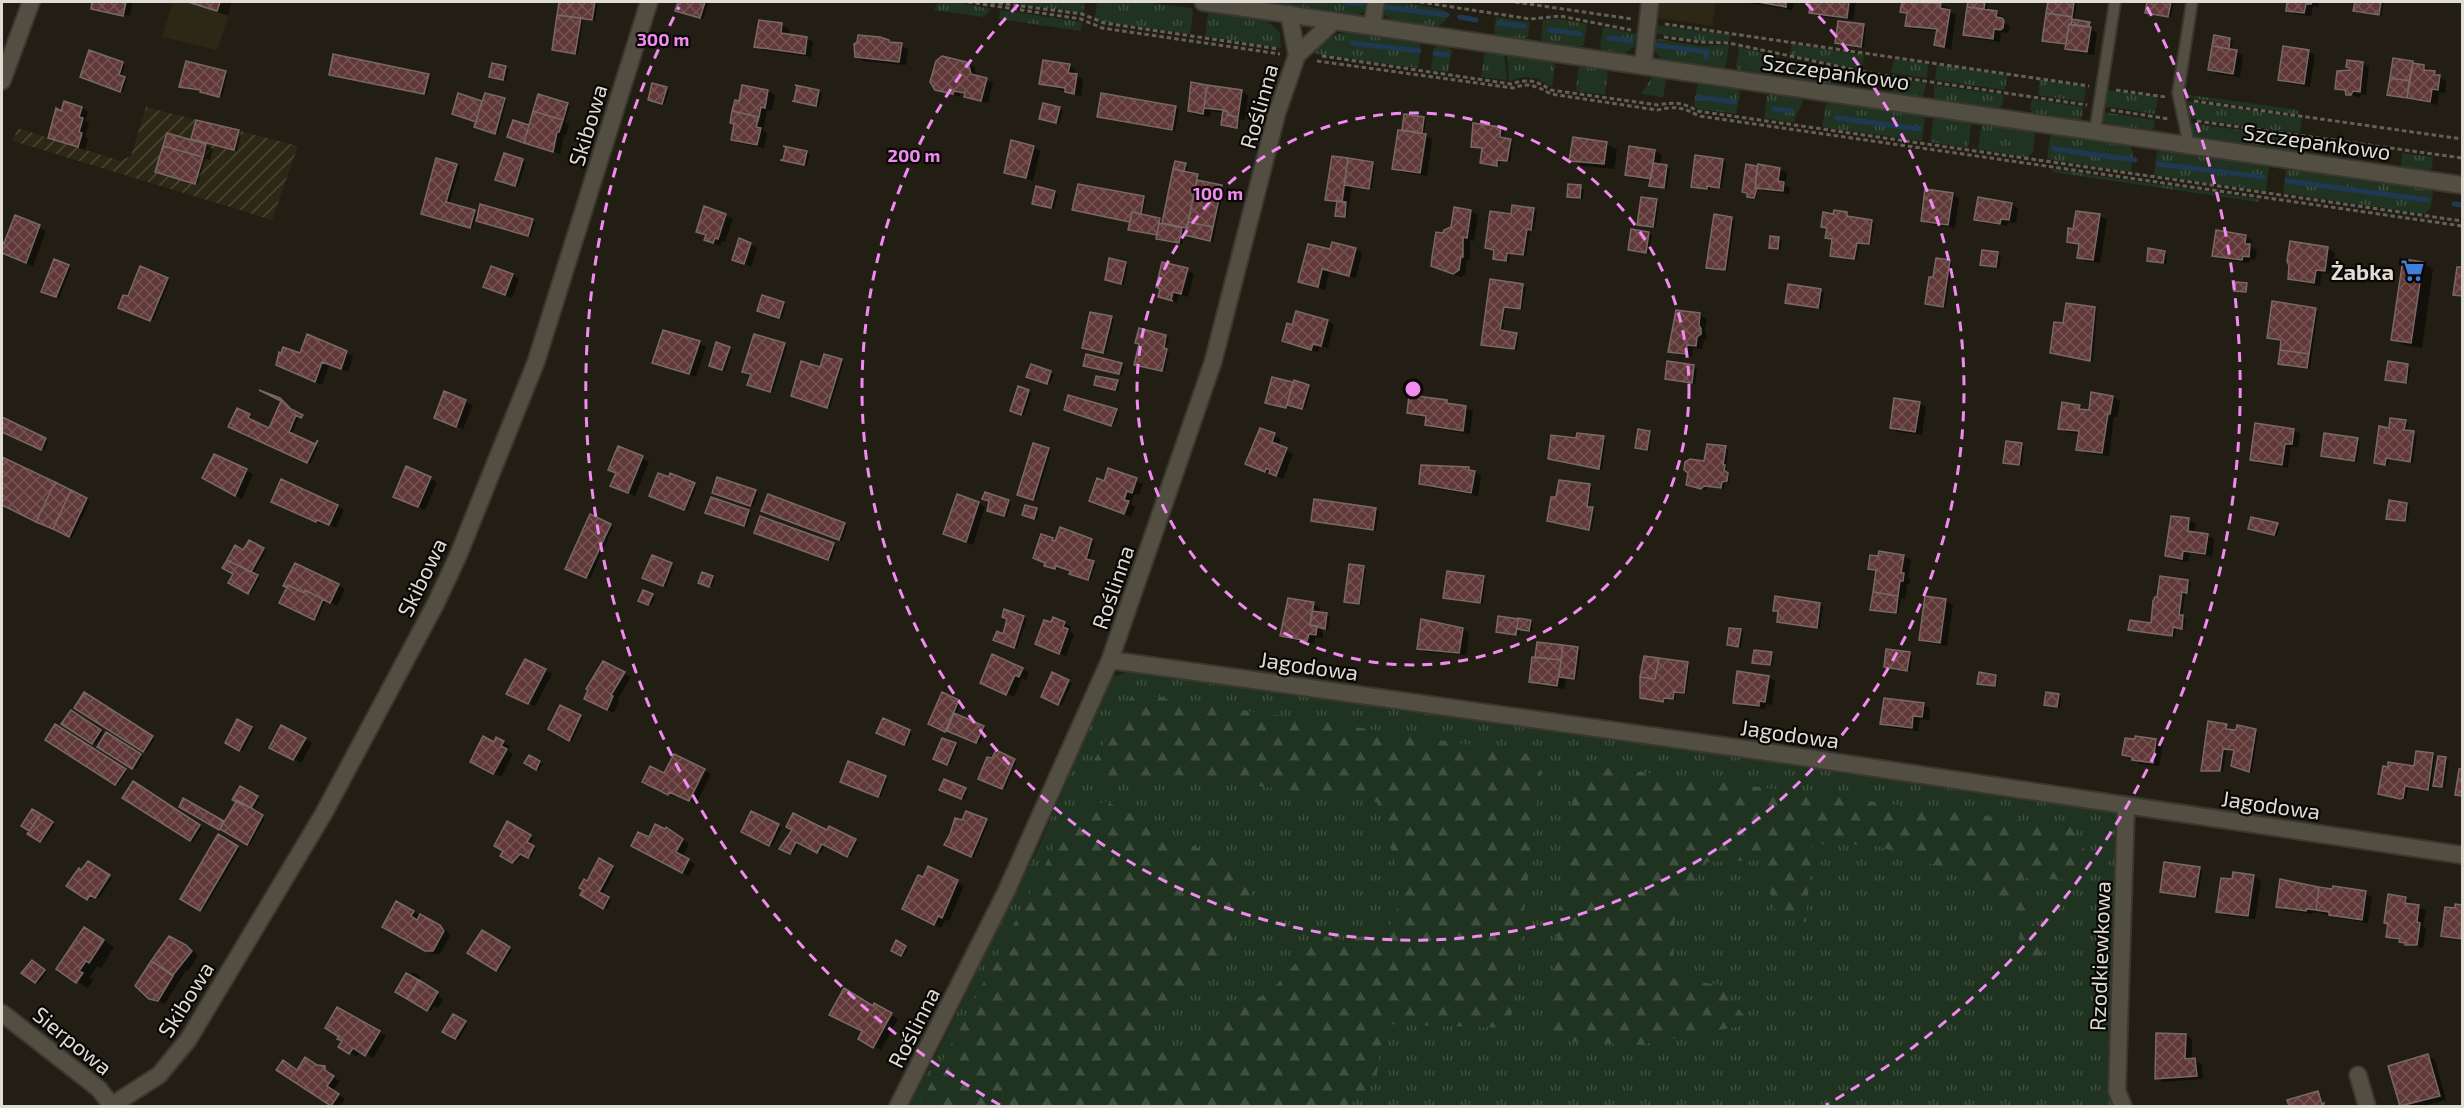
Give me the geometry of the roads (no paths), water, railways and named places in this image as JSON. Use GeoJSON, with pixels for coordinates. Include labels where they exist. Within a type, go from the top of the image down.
{"type":"FeatureCollection","features":[{"type":"Feature","properties":{"kind":"street"},"geometry":{"type":"LineString","coordinates":[[2,81],[30,2]]}},
{"type":"Feature","properties":{"kind":"street","name":"Skibowa"},"geometry":{"type":"LineString","coordinates":[[111,1106],[159,1075],[188,1040],[324,813],[435,605],[458,556],[536,362],[650,2]]}},
{"type":"Feature","properties":{"kind":"street","name":"Szczepankowo"},"geometry":{"type":"LineString","coordinates":[[1203,2],[2463,185]]}},
{"type":"Feature","properties":{"kind":"street"},"geometry":{"type":"LineString","coordinates":[[1372,26],[1376,2]]}},
{"type":"Feature","properties":{"kind":"street"},"geometry":{"type":"LineString","coordinates":[[1643,66],[1650,2]]}},
{"type":"Feature","properties":{"kind":"street","name":"Roślinna"},"geometry":{"type":"LineString","coordinates":[[1289,14],[1297,55]]}},
{"type":"Feature","properties":{"kind":"street","name":"Roślinna"},"geometry":{"type":"LineString","coordinates":[[898,1107],[1006,892],[1110,660],[1213,362],[1277,113],[1297,55],[1334,21]]}},
{"type":"Feature","properties":{"kind":"street","name":"Jagodowa"},"geometry":{"type":"LineString","coordinates":[[1110,660],[1705,743],[2463,855]]}},
{"type":"Feature","properties":{"kind":"street","name":"Rzodkiewkowa"},"geometry":{"type":"LineString","coordinates":[[2123,1107],[2117,1091],[2126,806]]}},
{"type":"Feature","properties":{"kind":"street","name":"Sierpowa"},"geometry":{"type":"LineString","coordinates":[[2,1012],[99,1089],[111,1106]]}},
{"type":"Feature","properties":{"kind":"street"},"geometry":{"type":"LineString","coordinates":[[2358,1075],[2367,1107]]}},
{"type":"Feature","properties":{"kind":"lane"},"geometry":{"type":"LineString","coordinates":[[2096,131],[2115,2]]}},
{"type":"Feature","properties":{"kind":"lane"},"geometry":{"type":"LineString","coordinates":[[2189,145],[2178,93],[2192,2]]}},
{"type":"Feature","properties":{"kind":"waterway"},"geometry":{"type":"LineString","coordinates":[[1346,2],[1362,4]]}},
{"type":"Feature","properties":{"kind":"waterway"},"geometry":{"type":"LineString","coordinates":[[1383,7],[1447,15]]}},
{"type":"Feature","properties":{"kind":"waterway"},"geometry":{"type":"LineString","coordinates":[[1460,17],[1476,20]]}},
{"type":"Feature","properties":{"kind":"waterway"},"geometry":{"type":"LineString","coordinates":[[1499,23],[1524,26]]}},
{"type":"Feature","properties":{"kind":"waterway"},"geometry":{"type":"LineString","coordinates":[[1550,30],[1580,34]]}},
{"type":"Feature","properties":{"kind":"waterway"},"geometry":{"type":"LineString","coordinates":[[1609,38],[1631,41]]}},
{"type":"Feature","properties":{"kind":"waterway"},"geometry":{"type":"LineString","coordinates":[[1352,43],[1419,51]]}},
{"type":"Feature","properties":{"kind":"waterway"},"geometry":{"type":"LineString","coordinates":[[1656,45],[1707,52],[1706,57]]}},
{"type":"Feature","properties":{"kind":"waterway"},"geometry":{"type":"LineString","coordinates":[[1435,53],[1447,55]]}},
{"type":"Feature","properties":{"kind":"waterway"},"geometry":{"type":"LineString","coordinates":[[1698,97],[1735,102]]}},
{"type":"Feature","properties":{"kind":"waterway"},"geometry":{"type":"LineString","coordinates":[[1774,109],[1792,111]]}},
{"type":"Feature","properties":{"kind":"waterway"},"geometry":{"type":"LineString","coordinates":[[1837,118],[1920,129]]}},
{"type":"Feature","properties":{"kind":"waterway"},"geometry":{"type":"LineString","coordinates":[[2054,149],[2135,160]]}},
{"type":"Feature","properties":{"kind":"waterway"},"geometry":{"type":"LineString","coordinates":[[2158,164],[2263,177]]}},
{"type":"Feature","properties":{"kind":"waterway"},"geometry":{"type":"LineString","coordinates":[[2287,181],[2427,200]]}},
{"type":"Feature","properties":{"kind":"waterway"},"geometry":{"type":"LineString","coordinates":[[2454,204],[2462,205]]}},
{"type":"Feature","properties":{"kind":"place","name":"Żabka"},"geometry":{"type":"Point","coordinates":[2412,271]}}]}
